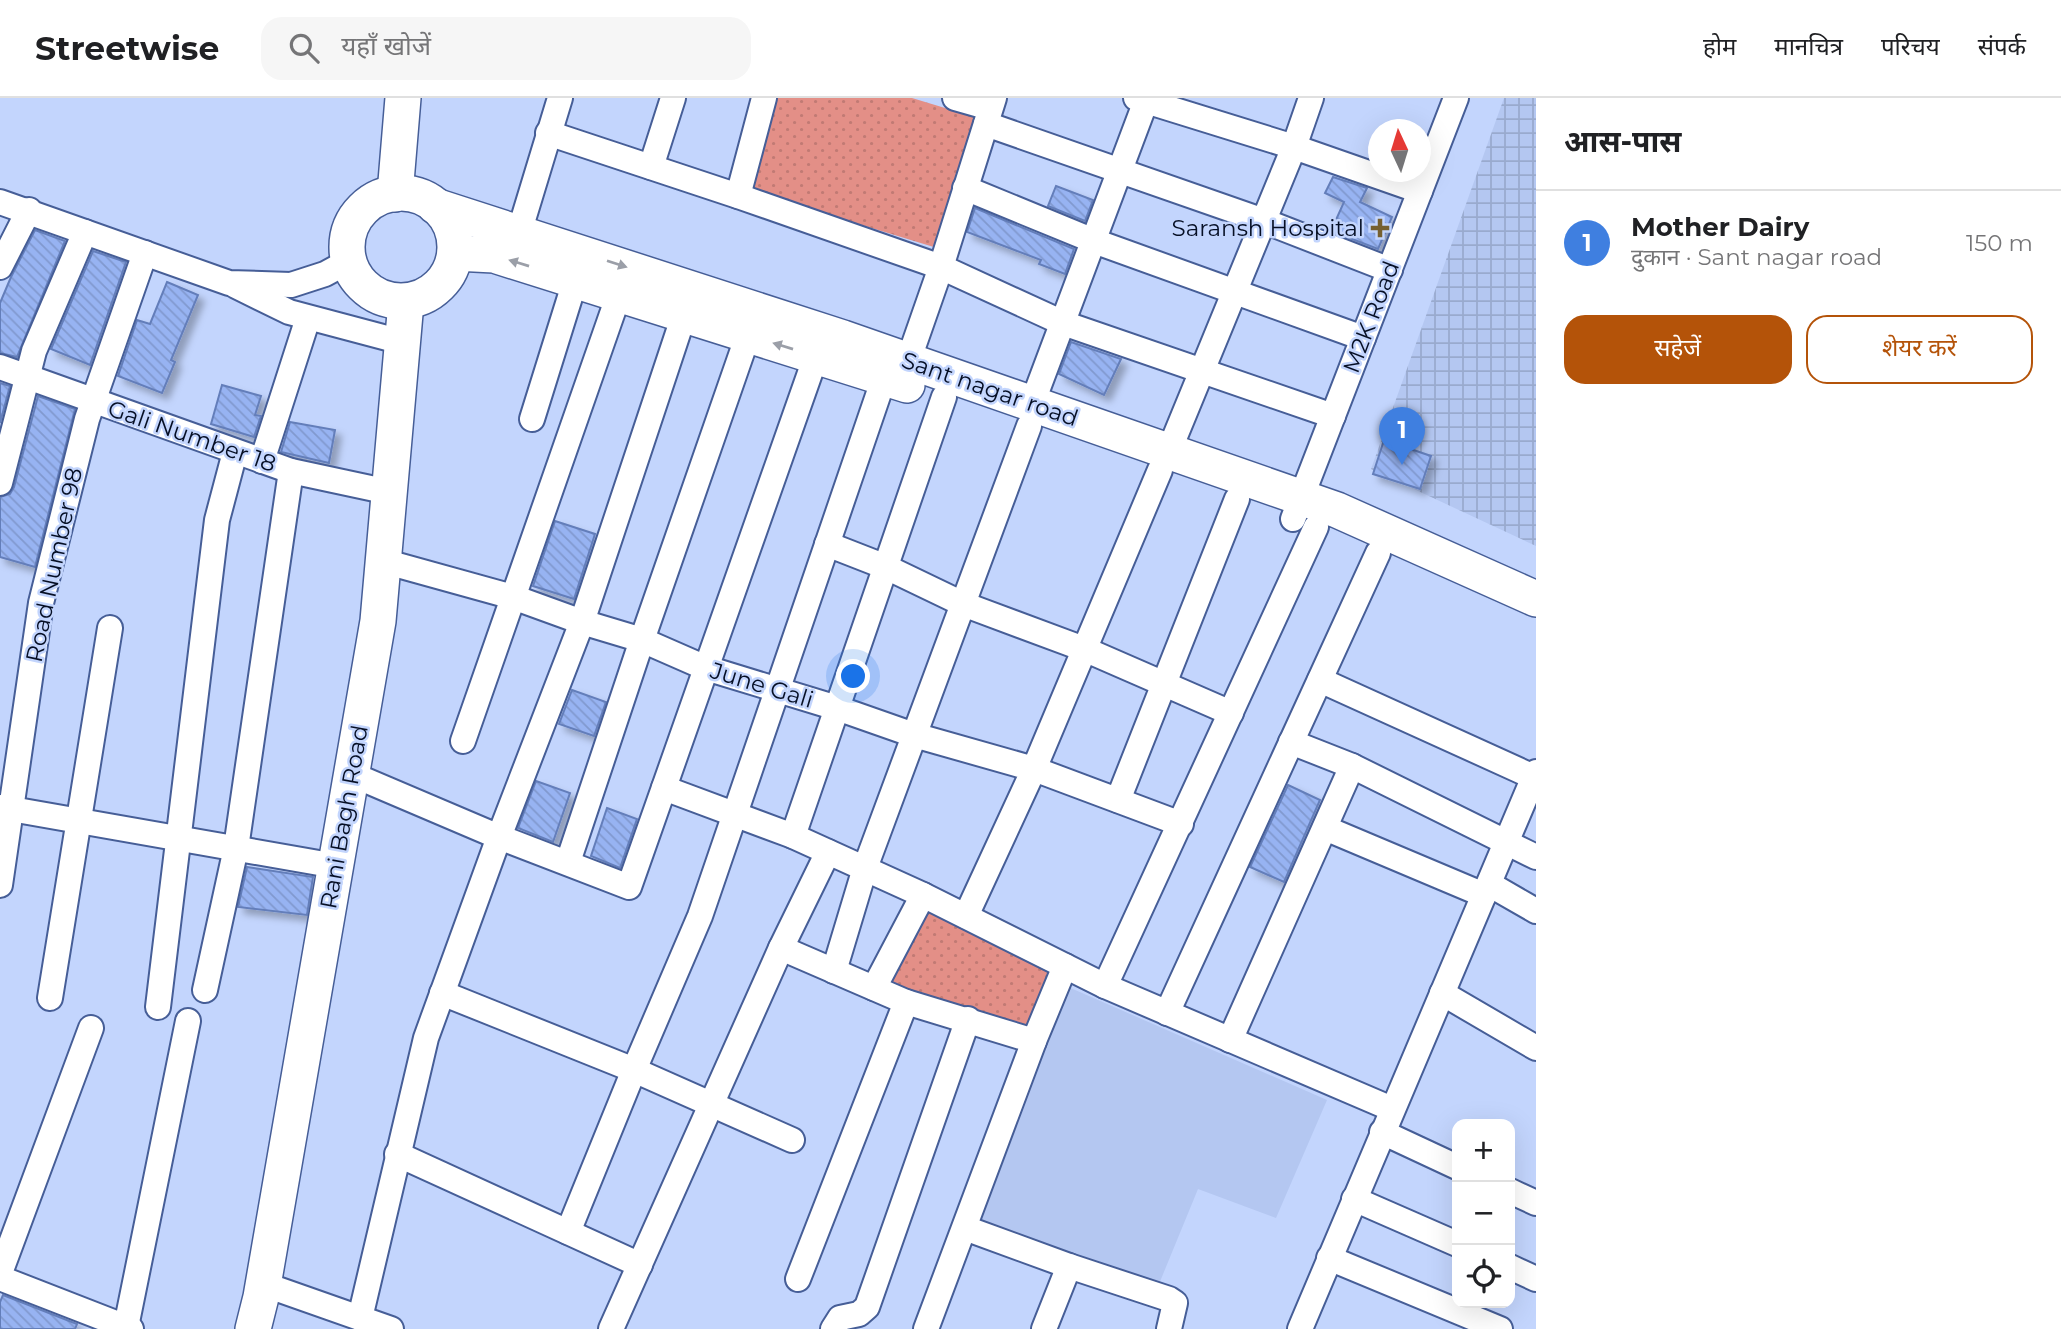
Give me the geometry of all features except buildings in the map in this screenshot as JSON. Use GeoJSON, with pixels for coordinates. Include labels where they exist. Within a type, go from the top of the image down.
{"type":"FeatureCollection","features":[{"type":"Feature","properties":{"kind":"street"},"geometry":{"type":"LineString","coordinates":[[395,194],[403,98]]}},
{"type":"Feature","properties":{"kind":"street"},"geometry":{"type":"LineString","coordinates":[[519,233],[560,98]]}},
{"type":"Feature","properties":{"kind":"street"},"geometry":{"type":"LineString","coordinates":[[651,167],[673,98]]}},
{"type":"Feature","properties":{"kind":"street"},"geometry":{"type":"LineString","coordinates":[[738,196],[764,98]]}},
{"type":"Feature","properties":{"kind":"street"},"geometry":{"type":"LineString","coordinates":[[955,98],[990,110],[1119,172],[1264,221],[1390,270]]}},
{"type":"Feature","properties":{"kind":"street"},"geometry":{"type":"LineString","coordinates":[[966,916],[1034,769],[1202,372],[1294,147],[1311,98]]}},
{"type":"Feature","properties":{"kind":"street"},"geometry":{"type":"LineString","coordinates":[[834,971],[865,868],[963,604],[1143,99],[1420,191]]}},
{"type":"Feature","properties":{"kind":"street","name":"M2K Road"},"geometry":{"type":"LineString","coordinates":[[1105,986],[1231,713],[1304,515],[1333,416],[1420,191],[1449,100]]}},
{"type":"Feature","properties":{"kind":"street"},"geometry":{"type":"LineString","coordinates":[[568,1232],[700,916],[827,544],[941,267],[990,110]]}},
{"type":"Feature","properties":{"kind":"street"},"geometry":{"type":"LineString","coordinates":[[548,133],[941,267],[1063,323],[1333,416]]}},
{"type":"Feature","properties":{"kind":"street"},"geometry":{"type":"LineString","coordinates":[[965,188],[1094,241],[1363,338]]}},
{"type":"Feature","properties":{"kind":"street"},"geometry":{"type":"LineString","coordinates":[[395,194],[414,195],[435,206],[448,220],[455,253],[443,282],[426,296],[406,302],[388,300],[366,289],[353,274],[346,253],[349,232],[358,213],[372,201],[395,194]]}},
{"type":"Feature","properties":{"kind":"street"},"geometry":{"type":"LineString","coordinates":[[0,202],[229,283],[289,312],[402,342]]}},
{"type":"Feature","properties":{"kind":"street","name":"Sant nagar road"},"geometry":{"type":"LineString","coordinates":[[435,206],[519,233],[898,374],[1164,461],[1304,515],[1378,553],[1536,623]]}},
{"type":"Feature","properties":{"kind":"street"},"geometry":{"type":"LineString","coordinates":[[0,267],[29,211]]}},
{"type":"Feature","properties":{"kind":"street"},"geometry":{"type":"LineString","coordinates":[[0,484],[34,351],[85,232]]}},
{"type":"Feature","properties":{"kind":"street","name":"Road Number 98"},"geometry":{"type":"LineString","coordinates":[[0,885],[6,808],[41,603],[93,402],[145,253]]}},
{"type":"Feature","properties":{"kind":"street","name":"Sant nagar road"},"geometry":{"type":"LineString","coordinates":[[455,253],[494,255],[816,356],[898,374],[944,397],[1030,415]]}},
{"type":"Feature","properties":{"kind":"street"},"geometry":{"type":"LineString","coordinates":[[229,283],[291,285],[325,274],[349,261]]}},
{"type":"Feature","properties":{"kind":"street"},"geometry":{"type":"LineString","coordinates":[[531,419],[575,281]]}},
{"type":"Feature","properties":{"kind":"street"},"geometry":{"type":"LineString","coordinates":[[463,741],[619,294]]}},
{"type":"Feature","properties":{"kind":"street","name":"Rani Bagh Road"},"geometry":{"type":"LineString","coordinates":[[253,1329],[378,621],[406,302]]}},
{"type":"Feature","properties":{"kind":"street"},"geometry":{"type":"LineString","coordinates":[[360,1318],[426,1038],[499,837],[582,622],[684,315]]}},
{"type":"Feature","properties":{"kind":"street"},"geometry":{"type":"LineString","coordinates":[[262,461],[308,318]]}},
{"type":"Feature","properties":{"kind":"street"},"geometry":{"type":"LineString","coordinates":[[568,862],[748,335]]}},
{"type":"Feature","properties":{"kind":"street"},"geometry":{"type":"LineString","coordinates":[[351,774],[499,837],[629,887],[816,356]]}},
{"type":"Feature","properties":{"kind":"street","name":"Gali Number 18"},"geometry":{"type":"LineString","coordinates":[[0,367],[291,471],[389,492]]}},
{"type":"Feature","properties":{"kind":"street"},"geometry":{"type":"LineString","coordinates":[[793,836],[944,397]]}},
{"type":"Feature","properties":{"kind":"street"},"geometry":{"type":"LineString","coordinates":[[158,1007],[217,520],[235,452]]}},
{"type":"Feature","properties":{"kind":"street","name":"Sant nagar road"},"geometry":{"type":"LineString","coordinates":[[1164,461],[1237,499],[1304,515],[1338,510],[1536,599]]}},
{"type":"Feature","properties":{"kind":"street"},"geometry":{"type":"LineString","coordinates":[[205,990],[236,848],[291,471]]}},
{"type":"Feature","properties":{"kind":"street"},"geometry":{"type":"LineString","coordinates":[[1118,800],[1237,499]]}},
{"type":"Feature","properties":{"kind":"street"},"geometry":{"type":"LineString","coordinates":[[827,544],[886,567],[963,604],[1084,649],[1231,713]]}},
{"type":"Feature","properties":{"kind":"street"},"geometry":{"type":"LineString","coordinates":[[1167,1013],[1378,553]]}},
{"type":"Feature","properties":{"kind":"street","name":"June Gali"},"geometry":{"type":"LineString","coordinates":[[383,561],[513,597],[642,640],[706,668],[914,735],[1034,769],[1181,824]]}},
{"type":"Feature","properties":{"kind":"street"},"geometry":{"type":"LineString","coordinates":[[50,998],[110,628]]}},
{"type":"Feature","properties":{"kind":"street"},"geometry":{"type":"LineString","coordinates":[[1309,1326],[1329,1258],[1535,776],[1320,680]]}},
{"type":"Feature","properties":{"kind":"street"},"geometry":{"type":"LineString","coordinates":[[1292,742],[1352,766],[1536,857]]}},
{"type":"Feature","properties":{"kind":"street"},"geometry":{"type":"LineString","coordinates":[[1230,1040],[1352,766]]}},
{"type":"Feature","properties":{"kind":"street"},"geometry":{"type":"LineString","coordinates":[[664,788],[793,836],[923,895],[1105,986],[1392,1109]]}},
{"type":"Feature","properties":{"kind":"street"},"geometry":{"type":"LineString","coordinates":[[6,808],[180,841],[336,866]]}},
{"type":"Feature","properties":{"kind":"street"},"geometry":{"type":"LineString","coordinates":[[1325,828],[1536,911]]}},
{"type":"Feature","properties":{"kind":"street"},"geometry":{"type":"LineString","coordinates":[[611,1329],[781,948],[828,852]]}},
{"type":"Feature","properties":{"kind":"street"},"geometry":{"type":"LineString","coordinates":[[874,988],[923,895]]}},
{"type":"Feature","properties":{"kind":"street"},"geometry":{"type":"LineString","coordinates":[[781,948],[906,1002],[1034,1041]]}},
{"type":"Feature","properties":{"kind":"street"},"geometry":{"type":"LineString","coordinates":[[926,1329],[1034,1041],[1065,966]]}},
{"type":"Feature","properties":{"kind":"street"},"geometry":{"type":"LineString","coordinates":[[442,993],[634,1070],[792,1139]]}},
{"type":"Feature","properties":{"kind":"street"},"geometry":{"type":"LineString","coordinates":[[1442,993],[1536,1048]]}},
{"type":"Feature","properties":{"kind":"street"},"geometry":{"type":"LineString","coordinates":[[798,1279],[906,1002]]}},
{"type":"Feature","properties":{"kind":"street"},"geometry":{"type":"LineString","coordinates":[[833,1329],[840,1318],[859,1314],[867,1307],[968,1019]]}},
{"type":"Feature","properties":{"kind":"street"},"geometry":{"type":"LineString","coordinates":[[91,1028],[0,1275],[129,1328],[188,1021]]}},
{"type":"Feature","properties":{"kind":"street"},"geometry":{"type":"LineString","coordinates":[[1382,1132],[1452,1165]]}},
{"type":"Feature","properties":{"kind":"street"},"geometry":{"type":"LineString","coordinates":[[397,1154],[640,1265]]}},
{"type":"Feature","properties":{"kind":"street"},"geometry":{"type":"LineString","coordinates":[[1515,1193],[1536,1203]]}},
{"type":"Feature","properties":{"kind":"street"},"geometry":{"type":"LineString","coordinates":[[1354,1199],[1452,1242]]}},
{"type":"Feature","properties":{"kind":"street"},"geometry":{"type":"LineString","coordinates":[[965,1228],[1169,1299],[1175,1303],[1169,1329]]}},
{"type":"Feature","properties":{"kind":"street"},"geometry":{"type":"LineString","coordinates":[[1329,1258],[1500,1329]]}},
{"type":"Feature","properties":{"kind":"street"},"geometry":{"type":"LineString","coordinates":[[1044,1329],[1069,1266]]}},
{"type":"Feature","properties":{"kind":"street"},"geometry":{"type":"LineString","coordinates":[[1515,1269],[1536,1279]]}},
{"type":"Feature","properties":{"kind":"street"},"geometry":{"type":"LineString","coordinates":[[263,1284],[391,1329]]}},
{"type":"Feature","properties":{"kind":"shaded area"},"geometry":{"type":"Polygon","coordinates":[[[776,98],[912,98],[978,118],[937,248],[747,190],[776,98]]]}},
{"type":"Feature","properties":{"kind":"shaded area"},"geometry":{"type":"Polygon","coordinates":[[[1504,98],[1536,98],[1536,546],[1371,469],[1504,98]]]}},
{"type":"Feature","properties":{"kind":"shaded area"},"geometry":{"type":"Polygon","coordinates":[[[927,902],[1060,965],[1029,1036],[882,985],[927,902]]]}},
{"type":"Feature","properties":{"kind":"shaded area"},"geometry":{"type":"Polygon","coordinates":[[[1066,986],[1327,1100],[1276,1218],[1198,1189],[1159,1284],[977,1223],[1066,986]]]}},
{"type":"Feature","properties":{"kind":"place","name":"Saransh Hospital"},"geometry":{"type":"Point","coordinates":[1380,228]}},
{"type":"Feature","properties":{"kind":"place","name":"Mother Dairy"},"geometry":{"type":"Point","coordinates":[1402,465]}}]}
